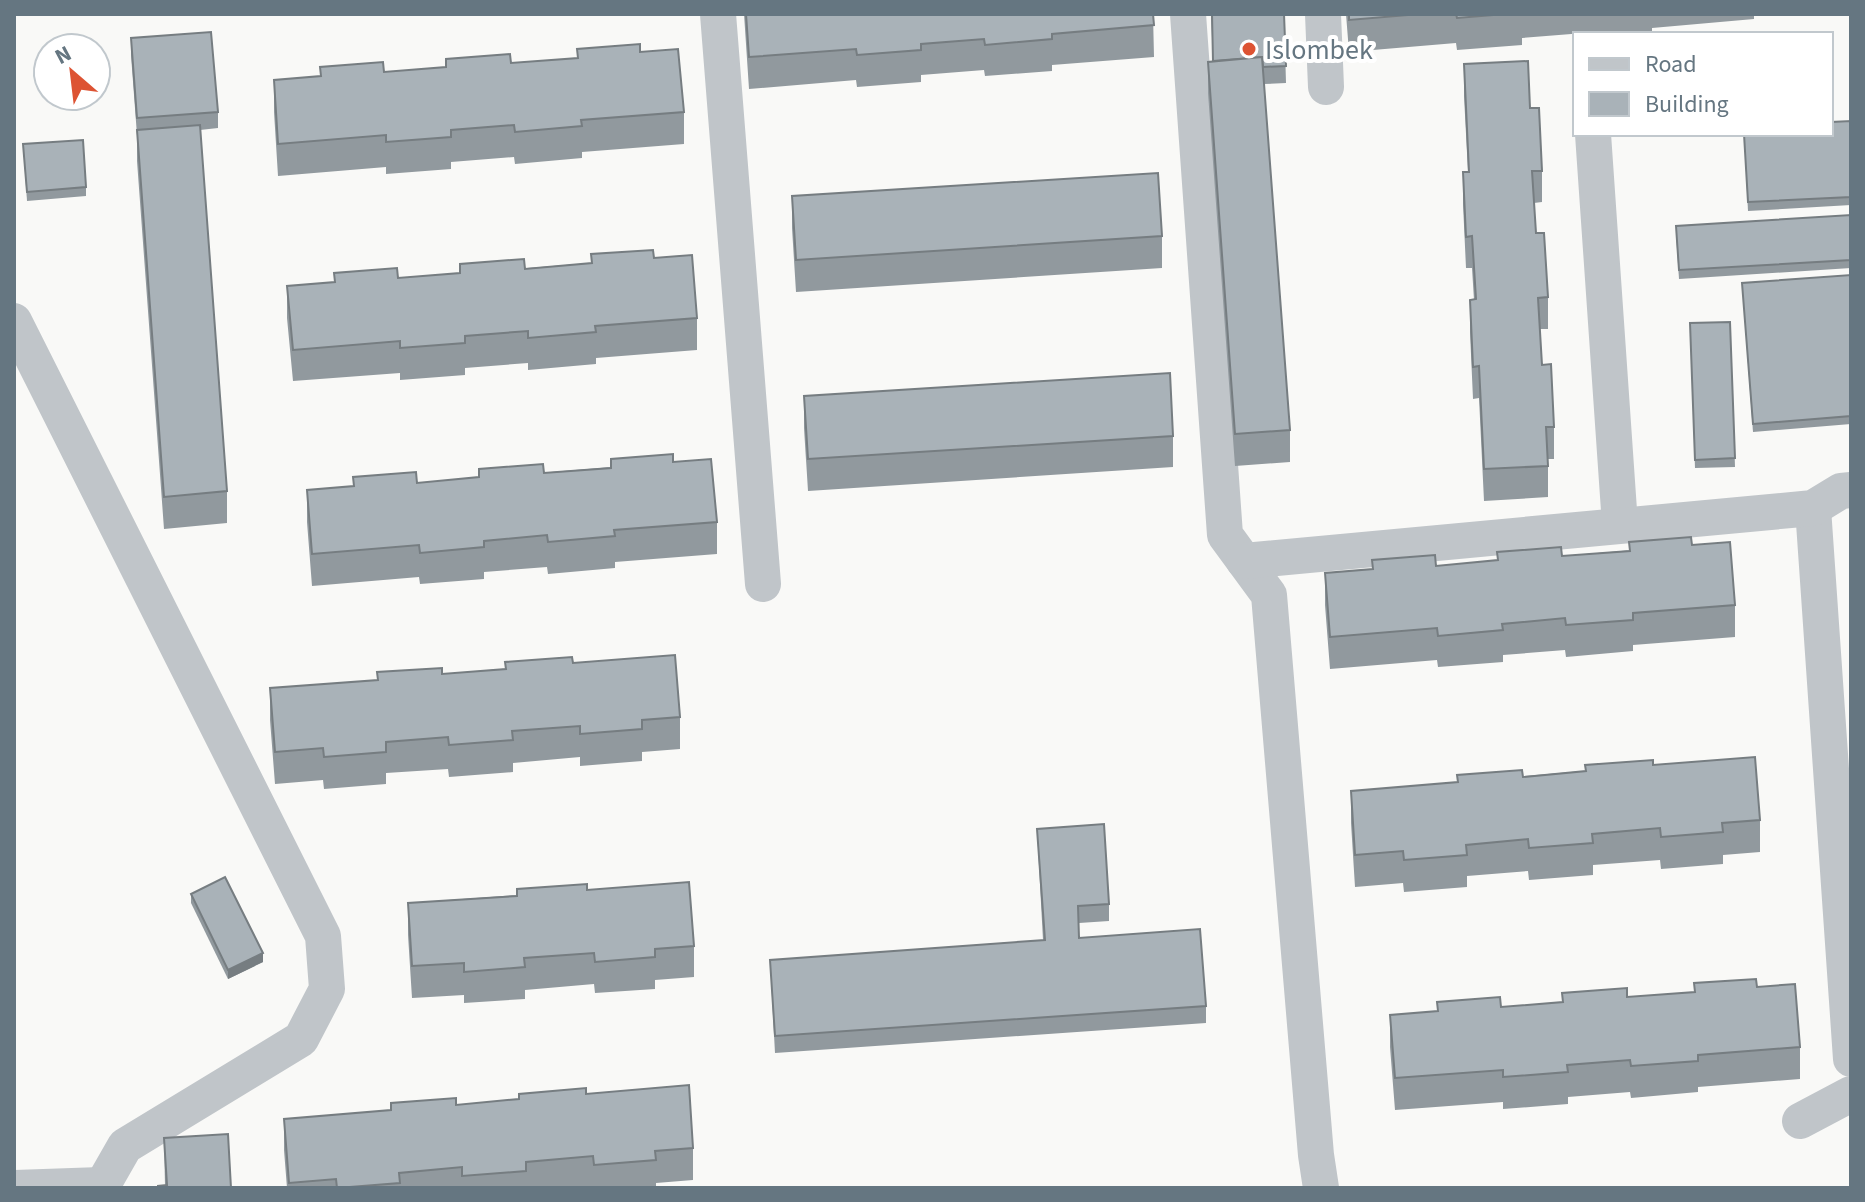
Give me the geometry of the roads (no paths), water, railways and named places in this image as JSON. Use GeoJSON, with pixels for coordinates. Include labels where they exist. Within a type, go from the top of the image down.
{"type":"FeatureCollection","features":[{"type":"Feature","properties":{"kind":"street"},"geometry":{"type":"LineString","coordinates":[[718,14],[763,584]]}},
{"type":"Feature","properties":{"kind":"street"},"geometry":{"type":"LineString","coordinates":[[1188,14],[1225,535],[1269,595],[1321,1188]]}},
{"type":"Feature","properties":{"kind":"street"},"geometry":{"type":"LineString","coordinates":[[1323,14],[1326,87]]}},
{"type":"Feature","properties":{"kind":"street"},"geometry":{"type":"LineString","coordinates":[[1593,136],[1620,525]]}},
{"type":"Feature","properties":{"kind":"street"},"geometry":{"type":"LineString","coordinates":[[14,321],[323,936],[327,989],[301,1039],[125,1146],[101,1187],[15,1188]]}},
{"type":"Feature","properties":{"kind":"street"},"geometry":{"type":"LineString","coordinates":[[1244,561],[1813,508],[1841,491],[1851,490]]}},
{"type":"Feature","properties":{"kind":"street"},"geometry":{"type":"LineString","coordinates":[[1813,508],[1851,1059]]}},
{"type":"Feature","properties":{"kind":"street"},"geometry":{"type":"LineString","coordinates":[[1800,1121],[1851,1094]]}},
{"type":"Feature","properties":{"kind":"place","name":"Islombek"},"geometry":{"type":"Point","coordinates":[1249,49]}}]}
